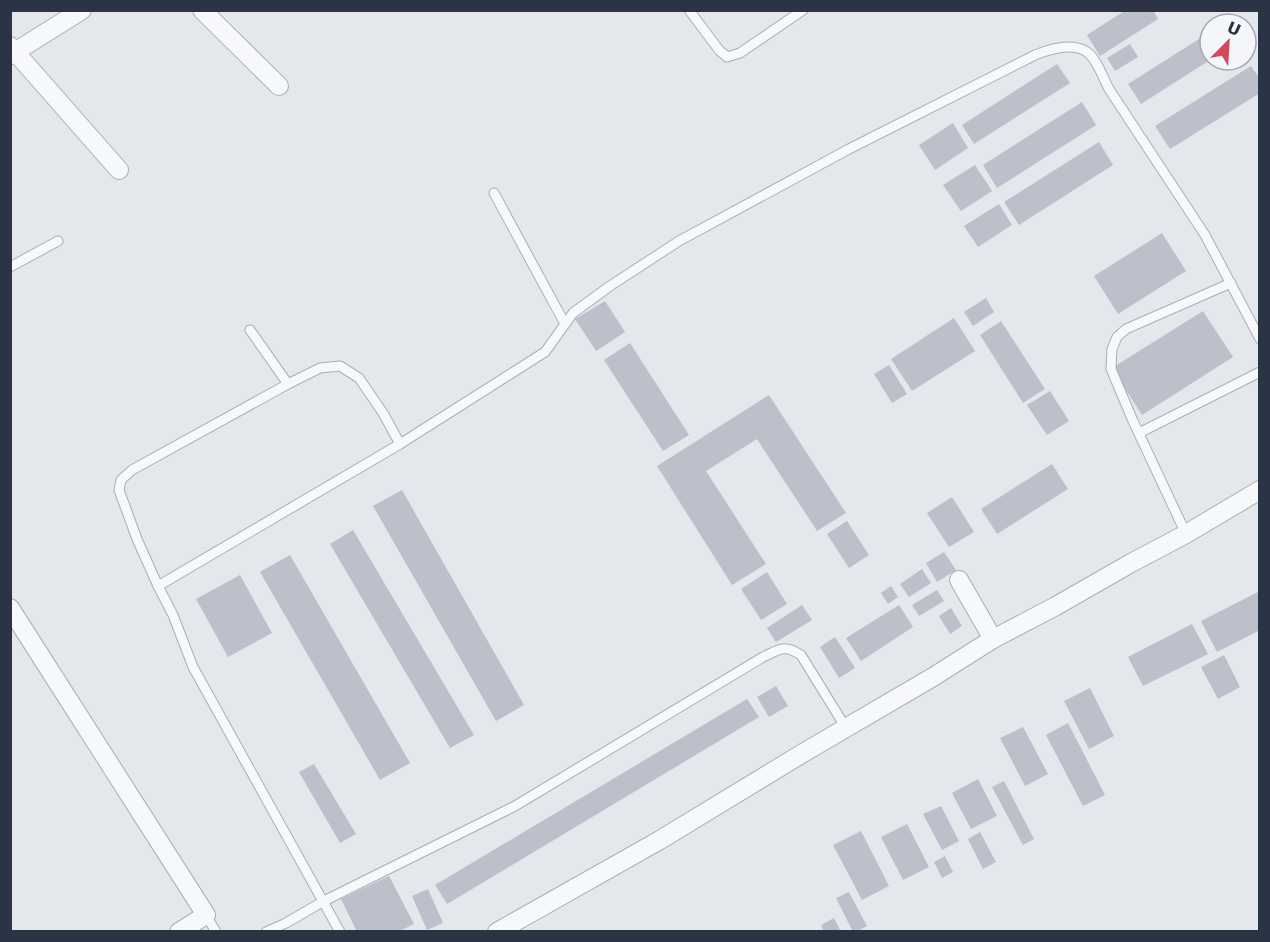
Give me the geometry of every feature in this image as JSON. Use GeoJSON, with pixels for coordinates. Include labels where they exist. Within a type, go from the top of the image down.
{"type":"FeatureCollection","features":[{"type":"Feature","properties":{"kind":"street"},"geometry":{"type":"LineString","coordinates":[[82,10],[12,51],[119,170]]}},
{"type":"Feature","properties":{"kind":"street"},"geometry":{"type":"LineString","coordinates":[[202,10],[279,86]]}},
{"type":"Feature","properties":{"kind":"street"},"geometry":{"type":"LineString","coordinates":[[496,932],[660,840],[993,639],[1186,534],[1260,490]]}},
{"type":"Feature","properties":{"kind":"street"},"geometry":{"type":"LineString","coordinates":[[959,580],[993,639]]}},
{"type":"Feature","properties":{"kind":"street"},"geometry":{"type":"LineString","coordinates":[[10,608],[206,915],[179,932]]}},
{"type":"Feature","properties":{"kind":"lane"},"geometry":{"type":"LineString","coordinates":[[689,10],[719,50],[727,57],[740,52],[803,10]]}},
{"type":"Feature","properties":{"kind":"lane"},"geometry":{"type":"LineString","coordinates":[[158,586],[399,444],[545,352],[573,313],[600,292],[679,241],[849,148],[1035,55],[1055,48],[1071,47],[1089,52],[1108,89],[1205,235],[1260,339]]}},
{"type":"Feature","properties":{"kind":"lane"},"geometry":{"type":"LineString","coordinates":[[494,193],[565,324]]}},
{"type":"Feature","properties":{"kind":"lane"},"geometry":{"type":"LineString","coordinates":[[10,267],[58,242]]}},
{"type":"Feature","properties":{"kind":"lane"},"geometry":{"type":"LineString","coordinates":[[1186,534],[1111,369],[1112,349],[1117,337],[1126,329],[1231,282]]}},
{"type":"Feature","properties":{"kind":"lane"},"geometry":{"type":"LineString","coordinates":[[250,330],[288,384]]}},
{"type":"Feature","properties":{"kind":"lane"},"geometry":{"type":"LineString","coordinates":[[340,932],[194,667],[119,490],[121,480],[132,470],[288,384],[320,369],[340,366],[359,378],[383,414],[399,444]]}},
{"type":"Feature","properties":{"kind":"lane"},"geometry":{"type":"LineString","coordinates":[[1139,434],[1260,372]]}},
{"type":"Feature","properties":{"kind":"lane"},"geometry":{"type":"LineString","coordinates":[[266,932],[515,806],[781,648],[792,649],[801,655],[846,728]]}},
{"type":"Feature","properties":{"kind":"lane"},"geometry":{"type":"LineString","coordinates":[[206,915],[216,932]]}},
{"type":"Feature","properties":{"kind":"building"},"geometry":{"type":"Polygon","coordinates":[[[1126,10],[1153,10],[1158,19],[1100,56],[1087,35],[1126,10]]]}},
{"type":"Feature","properties":{"kind":"building"},"geometry":{"type":"Polygon","coordinates":[[[1198,40],[1198,68],[1141,104],[1128,84],[1198,40]]]}},
{"type":"Feature","properties":{"kind":"building"},"geometry":{"type":"Polygon","coordinates":[[[1130,44],[1138,57],[1115,71],[1107,58],[1130,44]]]}},
{"type":"Feature","properties":{"kind":"building"},"geometry":{"type":"Polygon","coordinates":[[[1057,64],[1070,83],[974,144],[962,125],[1057,64]]]}},
{"type":"Feature","properties":{"kind":"building"},"geometry":{"type":"Polygon","coordinates":[[[1241,72],[1255,72],[1260,79],[1260,93],[1170,149],[1155,126],[1241,72]]]}},
{"type":"Feature","properties":{"kind":"building"},"geometry":{"type":"Polygon","coordinates":[[[1082,102],[1096,125],[997,188],[983,165],[1082,102]]]}},
{"type":"Feature","properties":{"kind":"building"},"geometry":{"type":"Polygon","coordinates":[[[953,123],[968,148],[935,170],[919,145],[953,123]]]}},
{"type":"Feature","properties":{"kind":"building"},"geometry":{"type":"Polygon","coordinates":[[[1099,142],[1113,165],[1019,225],[1004,202],[1099,142]]]}},
{"type":"Feature","properties":{"kind":"building"},"geometry":{"type":"Polygon","coordinates":[[[975,165],[992,191],[961,211],[943,185],[975,165]]]}},
{"type":"Feature","properties":{"kind":"building"},"geometry":{"type":"Polygon","coordinates":[[[999,204],[1012,225],[978,247],[964,226],[999,204]]]}},
{"type":"Feature","properties":{"kind":"building"},"geometry":{"type":"Polygon","coordinates":[[[1162,233],[1186,271],[1118,314],[1094,276],[1162,233]]]}},
{"type":"Feature","properties":{"kind":"building"},"geometry":{"type":"Polygon","coordinates":[[[986,298],[994,312],[973,326],[964,312],[986,298]]]}},
{"type":"Feature","properties":{"kind":"building"},"geometry":{"type":"Polygon","coordinates":[[[605,301],[625,332],[596,351],[575,319],[605,301]]]}},
{"type":"Feature","properties":{"kind":"building"},"geometry":{"type":"Polygon","coordinates":[[[1203,311],[1233,357],[1142,415],[1112,368],[1203,311]]]}},
{"type":"Feature","properties":{"kind":"building"},"geometry":{"type":"Polygon","coordinates":[[[954,318],[975,351],[912,391],[891,359],[954,318]]]}},
{"type":"Feature","properties":{"kind":"building"},"geometry":{"type":"Polygon","coordinates":[[[1001,321],[1045,389],[1023,403],[980,335],[1001,321]]]}},
{"type":"Feature","properties":{"kind":"building"},"geometry":{"type":"Polygon","coordinates":[[[630,343],[689,435],[663,451],[604,360],[630,343]]]}},
{"type":"Feature","properties":{"kind":"building"},"geometry":{"type":"Polygon","coordinates":[[[889,365],[907,394],[892,403],[874,374],[889,365]]]}},
{"type":"Feature","properties":{"kind":"building"},"geometry":{"type":"Polygon","coordinates":[[[1050,391],[1069,421],[1047,435],[1027,405],[1050,391]]]}},
{"type":"Feature","properties":{"kind":"building"},"geometry":{"type":"Polygon","coordinates":[[[769,395],[846,513],[817,531],[757,439],[706,471],[766,564],[732,585],[657,466],[769,395]]]}},
{"type":"Feature","properties":{"kind":"building"},"geometry":{"type":"Polygon","coordinates":[[[1052,464],[1068,489],[997,534],[981,509],[1052,464]]]}},
{"type":"Feature","properties":{"kind":"building"},"geometry":{"type":"Polygon","coordinates":[[[402,490],[524,705],[496,721],[373,506],[402,490]]]}},
{"type":"Feature","properties":{"kind":"building"},"geometry":{"type":"Polygon","coordinates":[[[952,497],[974,532],[949,547],[927,513],[952,497]]]}},
{"type":"Feature","properties":{"kind":"building"},"geometry":{"type":"Polygon","coordinates":[[[847,521],[869,555],[849,568],[827,534],[847,521]]]}},
{"type":"Feature","properties":{"kind":"building"},"geometry":{"type":"Polygon","coordinates":[[[353,530],[474,735],[450,748],[330,544],[353,530]]]}},
{"type":"Feature","properties":{"kind":"building"},"geometry":{"type":"Polygon","coordinates":[[[944,552],[956,570],[937,582],[926,563],[944,552]]]}},
{"type":"Feature","properties":{"kind":"building"},"geometry":{"type":"Polygon","coordinates":[[[290,555],[410,763],[380,780],[260,572],[290,555]]]}},
{"type":"Feature","properties":{"kind":"building"},"geometry":{"type":"Polygon","coordinates":[[[922,569],[931,583],[909,597],[900,584],[922,569]]]}},
{"type":"Feature","properties":{"kind":"building"},"geometry":{"type":"Polygon","coordinates":[[[767,572],[787,604],[761,620],[741,589],[767,572]]]}},
{"type":"Feature","properties":{"kind":"building"},"geometry":{"type":"Polygon","coordinates":[[[240,575],[272,633],[228,657],[196,599],[240,575]]]}},
{"type":"Feature","properties":{"kind":"building"},"geometry":{"type":"Polygon","coordinates":[[[891,586],[898,597],[888,604],[881,593],[891,586]]]}},
{"type":"Feature","properties":{"kind":"building"},"geometry":{"type":"Polygon","coordinates":[[[937,590],[944,601],[919,616],[912,605],[937,590]]]}},
{"type":"Feature","properties":{"kind":"building"},"geometry":{"type":"Polygon","coordinates":[[[1260,591],[1260,630],[1217,652],[1201,621],[1260,591]]]}},
{"type":"Feature","properties":{"kind":"building"},"geometry":{"type":"Polygon","coordinates":[[[802,605],[812,620],[776,642],[767,628],[802,605]]]}},
{"type":"Feature","properties":{"kind":"building"},"geometry":{"type":"Polygon","coordinates":[[[899,605],[913,627],[861,661],[846,638],[899,605]]]}},
{"type":"Feature","properties":{"kind":"building"},"geometry":{"type":"Polygon","coordinates":[[[951,608],[962,626],[950,634],[939,616],[951,608]]]}},
{"type":"Feature","properties":{"kind":"building"},"geometry":{"type":"Polygon","coordinates":[[[1192,624],[1208,654],[1143,686],[1128,657],[1192,624]]]}},
{"type":"Feature","properties":{"kind":"building"},"geometry":{"type":"Polygon","coordinates":[[[835,637],[855,668],[839,678],[820,647],[835,637]]]}},
{"type":"Feature","properties":{"kind":"building"},"geometry":{"type":"Polygon","coordinates":[[[1224,655],[1240,687],[1218,699],[1201,667],[1224,655]]]}},
{"type":"Feature","properties":{"kind":"building"},"geometry":{"type":"Polygon","coordinates":[[[776,686],[788,706],[769,717],[757,697],[776,686]]]}},
{"type":"Feature","properties":{"kind":"building"},"geometry":{"type":"Polygon","coordinates":[[[1090,688],[1114,736],[1089,749],[1064,701],[1090,688]]]}},
{"type":"Feature","properties":{"kind":"building"},"geometry":{"type":"Polygon","coordinates":[[[747,699],[759,717],[447,904],[435,885],[747,699]]]}},
{"type":"Feature","properties":{"kind":"building"},"geometry":{"type":"Polygon","coordinates":[[[1068,723],[1105,795],[1083,806],[1046,735],[1068,723]]]}},
{"type":"Feature","properties":{"kind":"building"},"geometry":{"type":"Polygon","coordinates":[[[1023,727],[1048,774],[1025,786],[1000,738],[1023,727]]]}},
{"type":"Feature","properties":{"kind":"building"},"geometry":{"type":"Polygon","coordinates":[[[314,764],[356,834],[340,843],[299,772],[314,764]]]}},
{"type":"Feature","properties":{"kind":"building"},"geometry":{"type":"Polygon","coordinates":[[[978,779],[997,816],[971,829],[952,793],[978,779]]]}},
{"type":"Feature","properties":{"kind":"building"},"geometry":{"type":"Polygon","coordinates":[[[1004,781],[1034,839],[1023,845],[992,787],[1004,781]]]}},
{"type":"Feature","properties":{"kind":"building"},"geometry":{"type":"Polygon","coordinates":[[[941,806],[959,841],[942,850],[923,814],[941,806]]]}},
{"type":"Feature","properties":{"kind":"building"},"geometry":{"type":"Polygon","coordinates":[[[907,824],[929,867],[903,880],[881,837],[907,824]]]}},
{"type":"Feature","properties":{"kind":"building"},"geometry":{"type":"Polygon","coordinates":[[[861,831],[889,886],[862,900],[833,845],[861,831]]]}},
{"type":"Feature","properties":{"kind":"building"},"geometry":{"type":"Polygon","coordinates":[[[980,832],[996,862],[983,869],[968,839],[980,832]]]}},
{"type":"Feature","properties":{"kind":"building"},"geometry":{"type":"Polygon","coordinates":[[[945,856],[953,872],[942,878],[934,862],[945,856]]]}},
{"type":"Feature","properties":{"kind":"building"},"geometry":{"type":"Polygon","coordinates":[[[389,876],[414,924],[398,932],[357,932],[341,899],[389,876]]]}},
{"type":"Feature","properties":{"kind":"building"},"geometry":{"type":"Polygon","coordinates":[[[428,889],[443,923],[427,930],[412,896],[428,889]]]}},
{"type":"Feature","properties":{"kind":"building"},"geometry":{"type":"Polygon","coordinates":[[[849,892],[867,926],[856,932],[853,932],[836,898],[849,892]]]}},
{"type":"Feature","properties":{"kind":"building"},"geometry":{"type":"Polygon","coordinates":[[[834,918],[841,932],[824,932],[821,925],[834,918]]]}}]}
